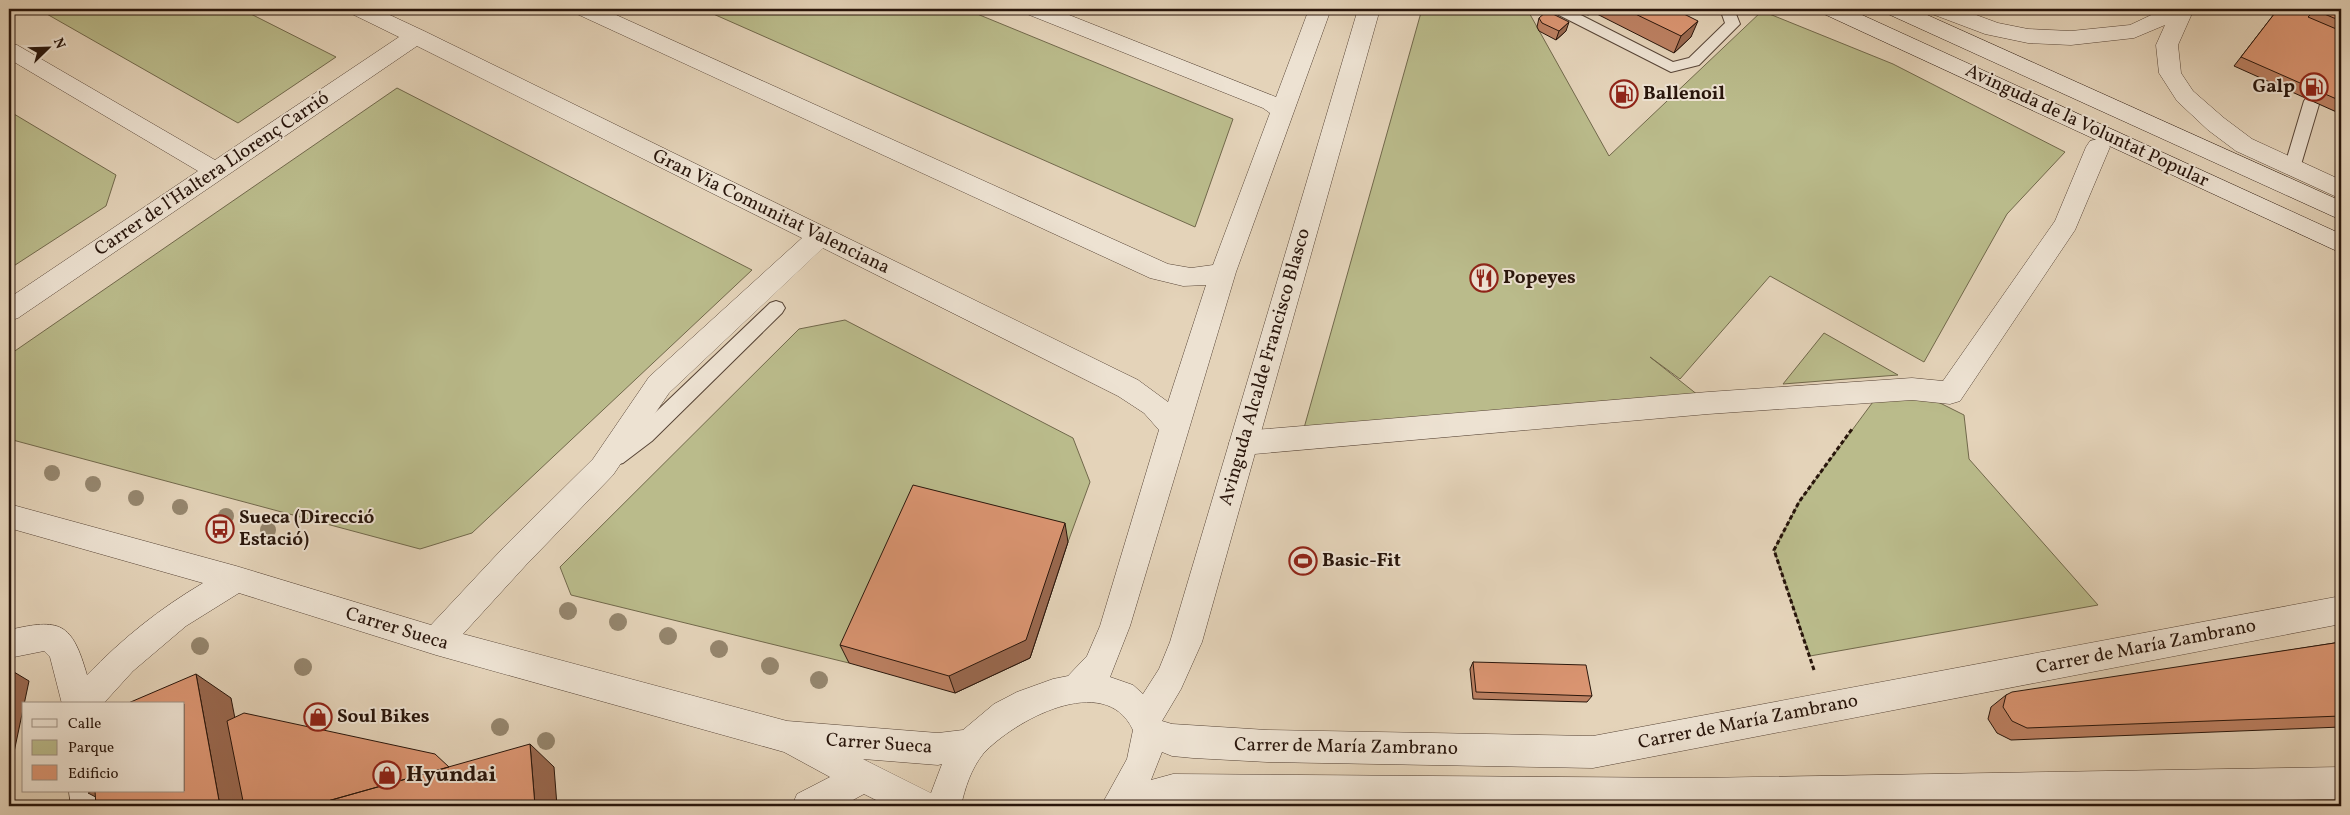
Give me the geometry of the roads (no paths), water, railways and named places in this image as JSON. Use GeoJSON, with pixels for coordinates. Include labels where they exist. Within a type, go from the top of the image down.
{"type":"FeatureCollection","features":[{"type":"Feature","properties":{"kind":"street","name":"Gran Via Comunitat Valenciana"},"geometry":{"type":"LineString","coordinates":[[360,9],[1128,388],[1154,406],[1174,427]]}},
{"type":"Feature","properties":{"kind":"street"},"geometry":{"type":"LineString","coordinates":[[584,9],[1159,271],[1174,277],[1188,279],[1223,272]]}},
{"type":"Feature","properties":{"kind":"street"},"geometry":{"type":"LineString","coordinates":[[1035,9],[1271,103],[1283,111]]}},
{"type":"Feature","properties":{"kind":"street"},"geometry":{"type":"LineString","coordinates":[[1076,689],[1099,666],[1115,626],[1174,427],[1223,272],[1320,9]]}},
{"type":"Feature","properties":{"kind":"street","name":"Avinguda Alcalde Francisco Blasco"},"geometry":{"type":"LineString","coordinates":[[1118,806],[1146,752],[1147,725],[1186,642],[1369,9]]}},
{"type":"Feature","properties":{"kind":"street","name":"Avinguda de la Voluntat Popular"},"geometry":{"type":"LineString","coordinates":[[1832,9],[2341,244]]}},
{"type":"Feature","properties":{"kind":"street","name":"Avinguda de la Voluntat Popular"},"geometry":{"type":"LineString","coordinates":[[1896,9],[2341,211]]}},
{"type":"Feature","properties":{"kind":"street"},"geometry":{"type":"LineString","coordinates":[[1940,9],[1993,30],[2028,36],[2071,38],[2134,31],[2183,9]]}},
{"type":"Feature","properties":{"kind":"street"},"geometry":{"type":"LineString","coordinates":[[2183,9],[2167,45],[2170,73],[2185,96],[2216,124],[2244,145],[2341,190]]}},
{"type":"Feature","properties":{"kind":"street","name":"Carrer de l'Haltera Llorenç Carrió"},"geometry":{"type":"LineString","coordinates":[[9,311],[416,36]]}},
{"type":"Feature","properties":{"kind":"street"},"geometry":{"type":"LineString","coordinates":[[9,50],[216,171]]}},
{"type":"Feature","properties":{"kind":"street"},"geometry":{"type":"LineString","coordinates":[[1243,443],[1708,403],[1912,388],[1950,393],[2066,224],[2098,147]]}},
{"type":"Feature","properties":{"kind":"street"},"geometry":{"type":"LineString","coordinates":[[436,641],[515,556],[603,467],[659,385],[820,236]]}},
{"type":"Feature","properties":{"kind":"street","name":"Carrer Sueca"},"geometry":{"type":"LineString","coordinates":[[9,516],[236,579],[436,641],[787,737],[938,749],[971,744]]}},
{"type":"Feature","properties":{"kind":"street"},"geometry":{"type":"LineString","coordinates":[[81,702],[122,662],[175,616],[236,579]]}},
{"type":"Feature","properties":{"kind":"street","name":"Carrer de María Zambrano"},"geometry":{"type":"LineString","coordinates":[[1147,725],[1172,740],[1193,742],[1267,746],[1593,752],[2341,610]]}},
{"type":"Feature","properties":{"kind":"street"},"geometry":{"type":"LineString","coordinates":[[9,644],[48,637],[58,643],[69,664],[78,702]]}},
{"type":"Feature","properties":{"kind":"street"},"geometry":{"type":"LineString","coordinates":[[944,806],[947,790],[956,769],[971,744],[994,722],[1040,698],[1076,689],[1097,687],[1114,691],[1131,701],[1147,725]]}},
{"type":"Feature","properties":{"kind":"street","name":"Carrer Sueca"},"geometry":{"type":"LineString","coordinates":[[787,737],[922,806]]}},
{"type":"Feature","properties":{"kind":"street"},"geometry":{"type":"LineString","coordinates":[[810,806],[862,777]]}},
{"type":"Feature","properties":{"kind":"street"},"geometry":{"type":"LineString","coordinates":[[1118,806],[1173,790],[1699,800],[2341,783]]}},
{"type":"Feature","properties":{"kind":"street"},"geometry":{"type":"LineString","coordinates":[[86,792],[88,806]]}},
{"type":"Feature","properties":{"kind":"lane"},"geometry":{"type":"LineString","coordinates":[[1558,9],[1671,67],[1694,62],[1733,24],[1727,9]]}},
{"type":"Feature","properties":{"kind":"lane"},"geometry":{"type":"LineString","coordinates":[[2292,168],[2312,101]]}},
{"type":"Feature","properties":{"kind":"lane"},"geometry":{"type":"LineString","coordinates":[[603,467],[645,435],[776,308]]}},
{"type":"Feature","properties":{"kind":"place","name":"Galp"},"geometry":{"type":"Point","coordinates":[2314,87]}},
{"type":"Feature","properties":{"kind":"place","name":"Ballenoil"},"geometry":{"type":"Point","coordinates":[1624,94]}},
{"type":"Feature","properties":{"kind":"place","name":"Popeyes"},"geometry":{"type":"Point","coordinates":[1484,278]}},
{"type":"Feature","properties":{"kind":"place","name":"Sueca (Direcció Estació)"},"geometry":{"type":"Point","coordinates":[220,529]}},
{"type":"Feature","properties":{"kind":"place","name":"Basic-Fit"},"geometry":{"type":"Point","coordinates":[1303,561]}},
{"type":"Feature","properties":{"kind":"place","name":"Soul Bikes"},"geometry":{"type":"Point","coordinates":[318,717]}},
{"type":"Feature","properties":{"kind":"place","name":"Hyundai"},"geometry":{"type":"Point","coordinates":[387,775]}}]}
